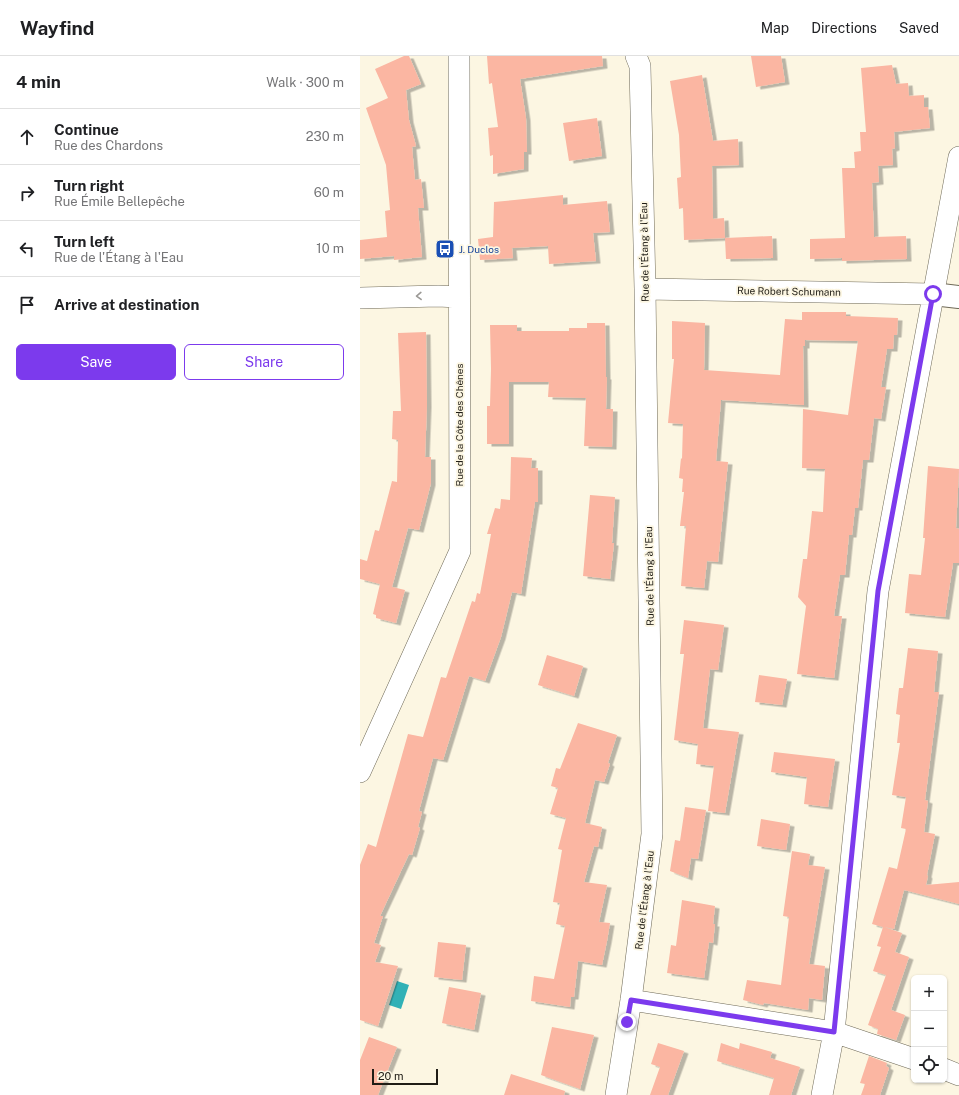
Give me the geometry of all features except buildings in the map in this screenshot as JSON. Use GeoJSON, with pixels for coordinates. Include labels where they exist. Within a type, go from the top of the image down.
{"type":"FeatureCollection","features":[{"type":"Feature","properties":{"kind":"street","name":"Rue de la Côte des Chênes"},"geometry":{"type":"LineString","coordinates":[[360,772],[460,551],[458,297],[459,56]]}},
{"type":"Feature","properties":{"kind":"street","name":"Rue de l'Étang à l'Eau"},"geometry":{"type":"LineString","coordinates":[[616,1095],[631,1000],[652,834],[645,289],[640,66],[636,56]]}},
{"type":"Feature","properties":{"kind":"street"},"geometry":{"type":"LineString","coordinates":[[822,1095],[834,1032],[878,591],[959,157]]}},
{"type":"Feature","properties":{"kind":"street","name":"Rue Robert Schumann"},"geometry":{"type":"LineString","coordinates":[[645,289],[933,294]]}},
{"type":"Feature","properties":{"kind":"street"},"geometry":{"type":"LineString","coordinates":[[933,294],[959,298]]}},
{"type":"Feature","properties":{"kind":"street"},"geometry":{"type":"LineString","coordinates":[[360,298],[438,296],[458,297]]}},
{"type":"Feature","properties":{"kind":"street"},"geometry":{"type":"LineString","coordinates":[[631,1000],[834,1032],[911,1058]]}},
{"type":"Feature","properties":{"kind":"street"},"geometry":{"type":"LineString","coordinates":[[947,1071],[959,1075]]}},
{"type":"Feature","properties":{"kind":"water"},"geometry":{"type":"Polygon","coordinates":[[[397,981],[409,985],[401,1009],[389,1005],[397,981]]]}},
{"type":"Feature","properties":{"kind":"place","name":"J. Duclos"},"geometry":{"type":"Point","coordinates":[445,249]}},
{"type":"Feature","properties":{"kind":"route"},"geometry":{"type":"LineString","coordinates":[[627,1022],[631,1000],[834,1032],[878,591],[891,514],[933,294]]}}]}
